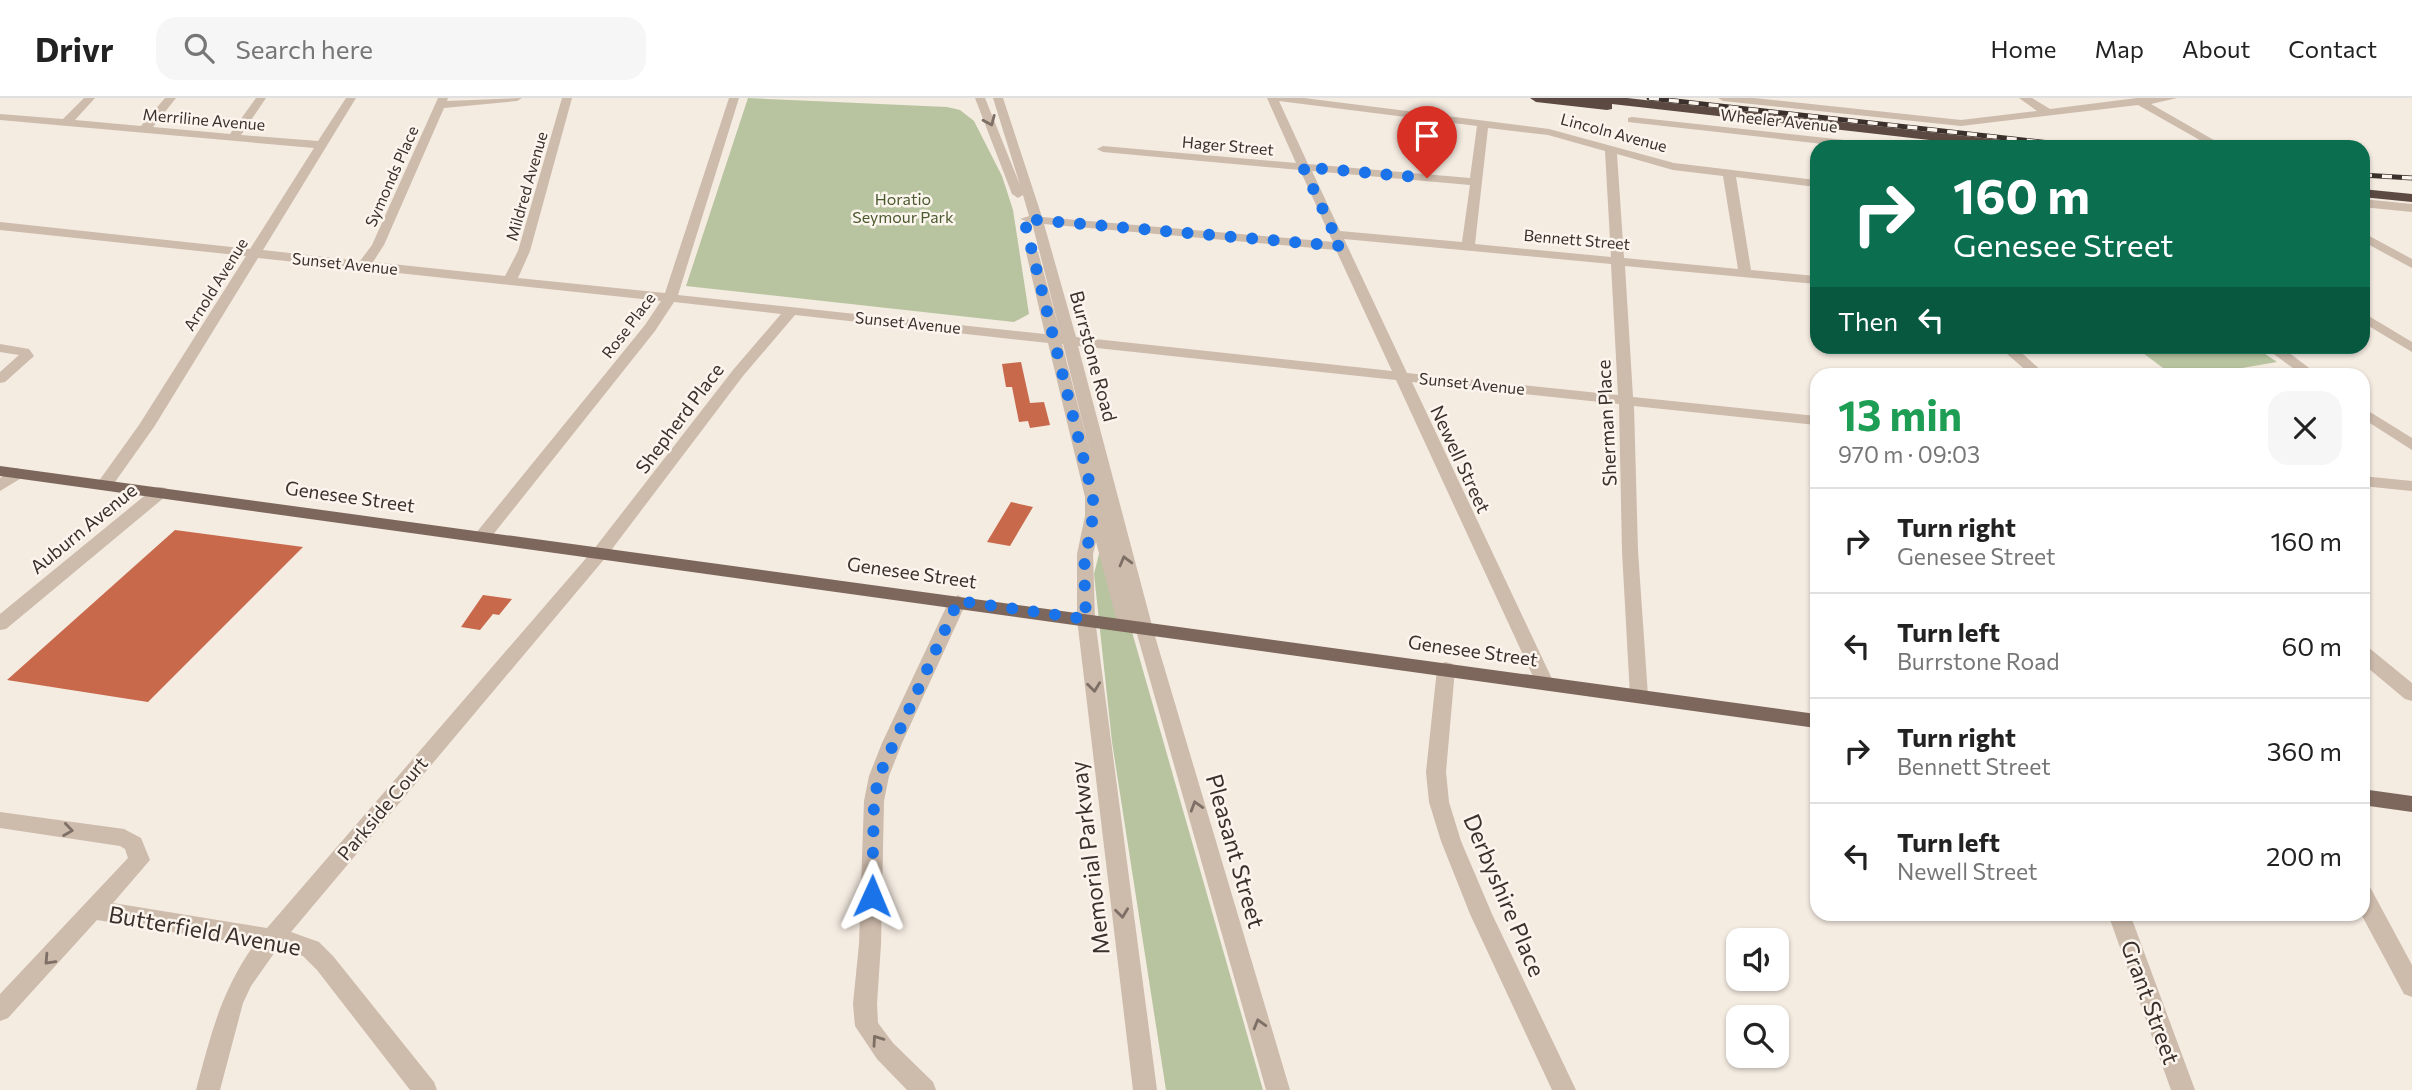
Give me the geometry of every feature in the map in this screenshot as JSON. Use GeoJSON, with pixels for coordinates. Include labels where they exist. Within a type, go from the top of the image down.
{"type":"FeatureCollection","features":[{"type":"Feature","properties":{"kind":"highway"},"geometry":{"type":"LineString","coordinates":[[1536,98],[1905,140]]}},
{"type":"Feature","properties":{"kind":"highway"},"geometry":{"type":"LineString","coordinates":[[1593,98],[1965,140]]}},
{"type":"Feature","properties":{"kind":"highway"},"geometry":{"type":"LineString","coordinates":[[2370,186],[2412,191]]}},
{"type":"Feature","properties":{"kind":"highway"},"geometry":{"type":"LineString","coordinates":[[2370,194],[2412,198]]}},
{"type":"Feature","properties":{"kind":"main road","name":"Genesee Street"},"geometry":{"type":"LineString","coordinates":[[8,472],[1810,720]]}},
{"type":"Feature","properties":{"kind":"main road"},"geometry":{"type":"LineString","coordinates":[[2370,798],[2412,803]]}},
{"type":"Feature","properties":{"kind":"street"},"geometry":{"type":"LineString","coordinates":[[66,123],[90,98]]}},
{"type":"Feature","properties":{"kind":"street"},"geometry":{"type":"LineString","coordinates":[[144,130],[171,98]]}},
{"type":"Feature","properties":{"kind":"street"},"geometry":{"type":"LineString","coordinates":[[233,138],[261,98]]}},
{"type":"Feature","properties":{"kind":"street","name":"Arnold Avenue"},"geometry":{"type":"LineString","coordinates":[[104,485],[146,427],[351,98]]}},
{"type":"Feature","properties":{"kind":"street"},"geometry":{"type":"LineString","coordinates":[[441,102],[517,98]]}},
{"type":"Feature","properties":{"kind":"street","name":"Mildred Avenue"},"geometry":{"type":"LineString","coordinates":[[510,280],[524,251],[567,98]]}},
{"type":"Feature","properties":{"kind":"street","name":"Rose Place"},"geometry":{"type":"LineString","coordinates":[[482,537],[650,328],[671,297],[734,98]]}},
{"type":"Feature","properties":{"kind":"street","name":"Burrstone Road"},"geometry":{"type":"LineString","coordinates":[[980,98],[1030,219]]}},
{"type":"Feature","properties":{"kind":"street","name":"Burrstone Road"},"geometry":{"type":"LineString","coordinates":[[998,98],[1014,143],[1030,219],[1135,626]]}},
{"type":"Feature","properties":{"kind":"street","name":"Newell Street"},"geometry":{"type":"LineString","coordinates":[[1272,98],[1545,683]]}},
{"type":"Feature","properties":{"kind":"street","name":"Lincoln Avenue"},"geometry":{"type":"LineString","coordinates":[[1278,98],[1549,132],[1657,163],[1810,182]]}},
{"type":"Feature","properties":{"kind":"street"},"geometry":{"type":"LineString","coordinates":[[1723,98],[1961,123],[2050,114],[2136,100],[2172,98]]}},
{"type":"Feature","properties":{"kind":"street"},"geometry":{"type":"LineString","coordinates":[[1848,98],[1870,115]]}},
{"type":"Feature","properties":{"kind":"street"},"geometry":{"type":"LineString","coordinates":[[2024,98],[2050,114]]}},
{"type":"Feature","properties":{"kind":"street"},"geometry":{"type":"LineString","coordinates":[[2136,100],[2207,140]]}},
{"type":"Feature","properties":{"kind":"street","name":"Symonds Place"},"geometry":{"type":"LineString","coordinates":[[364,265],[378,245],[441,102]]}},
{"type":"Feature","properties":{"kind":"street","name":"Merriline Avenue"},"geometry":{"type":"LineString","coordinates":[[0,117],[321,145]]}},
{"type":"Feature","properties":{"kind":"street"},"geometry":{"type":"LineString","coordinates":[[0,127],[16,118]]}},
{"type":"Feature","properties":{"kind":"street","name":"Wheeler Avenue"},"geometry":{"type":"LineString","coordinates":[[1632,120],[1816,140]]}},
{"type":"Feature","properties":{"kind":"street"},"geometry":{"type":"LineString","coordinates":[[1468,246],[1483,124]]}},
{"type":"Feature","properties":{"kind":"street","name":"Sherman Place"},"geometry":{"type":"LineString","coordinates":[[1611,148],[1626,399],[1630,551],[1639,696]]}},
{"type":"Feature","properties":{"kind":"street","name":"Hager Street"},"geometry":{"type":"LineString","coordinates":[[1103,149],[1476,183]]}},
{"type":"Feature","properties":{"kind":"street"},"geometry":{"type":"LineString","coordinates":[[1729,173],[1745,273]]}},
{"type":"Feature","properties":{"kind":"street"},"geometry":{"type":"LineString","coordinates":[[2370,204],[2412,208]]}},
{"type":"Feature","properties":{"kind":"street","name":"Bennett Street"},"geometry":{"type":"LineString","coordinates":[[1030,219],[1468,246],[1810,279]]}},
{"type":"Feature","properties":{"kind":"street","name":"Sunset Avenue"},"geometry":{"type":"LineString","coordinates":[[0,226],[1810,420]]}},
{"type":"Feature","properties":{"kind":"street"},"geometry":{"type":"LineString","coordinates":[[2370,241],[2412,264]]}},
{"type":"Feature","properties":{"kind":"street"},"geometry":{"type":"LineString","coordinates":[[2370,250],[2412,255]]}},
{"type":"Feature","properties":{"kind":"street","name":"Shepherd Place"},"geometry":{"type":"LineString","coordinates":[[600,553],[737,373],[792,310]]}},
{"type":"Feature","properties":{"kind":"street"},"geometry":{"type":"LineString","coordinates":[[2370,321],[2412,348]]}},
{"type":"Feature","properties":{"kind":"street","name":"Burrstone Road"},"geometry":{"type":"LineString","coordinates":[[1061,339],[1093,497],[1093,516],[1084,567],[1086,619]]}},
{"type":"Feature","properties":{"kind":"street"},"geometry":{"type":"LineString","coordinates":[[0,348],[24,352],[27,356],[0,379]]}},
{"type":"Feature","properties":{"kind":"street"},"geometry":{"type":"LineString","coordinates":[[2014,354],[2031,368]]}},
{"type":"Feature","properties":{"kind":"street"},"geometry":{"type":"LineString","coordinates":[[2281,354],[2301,368]]}},
{"type":"Feature","properties":{"kind":"street"},"geometry":{"type":"LineString","coordinates":[[2370,416],[2412,445]]}},
{"type":"Feature","properties":{"kind":"street"},"geometry":{"type":"LineString","coordinates":[[0,486],[8,472]]}},
{"type":"Feature","properties":{"kind":"street"},"geometry":{"type":"LineString","coordinates":[[2370,482],[2412,486]]}},
{"type":"Feature","properties":{"kind":"street","name":"Auburn Avenue"},"geometry":{"type":"LineString","coordinates":[[0,624],[160,492]]}},
{"type":"Feature","properties":{"kind":"street"},"geometry":{"type":"LineString","coordinates":[[1093,497],[1135,626]]}},
{"type":"Feature","properties":{"kind":"street","name":"Parkside Court"},"geometry":{"type":"LineString","coordinates":[[208,1090],[232,1002],[243,979],[271,939],[600,553]]}},
{"type":"Feature","properties":{"kind":"street"},"geometry":{"type":"LineString","coordinates":[[924,1090],[885,1051],[867,1026],[865,1004],[870,944],[874,801],[879,776],[892,743],[958,601]]}},
{"type":"Feature","properties":{"kind":"street","name":"Memorial Parkway"},"geometry":{"type":"LineString","coordinates":[[1086,619],[1145,1090]]}},
{"type":"Feature","properties":{"kind":"street","name":"Pleasant Street"},"geometry":{"type":"LineString","coordinates":[[1135,626],[1278,1090]]}},
{"type":"Feature","properties":{"kind":"street"},"geometry":{"type":"LineString","coordinates":[[2370,659],[2412,694]]}},
{"type":"Feature","properties":{"kind":"street","name":"Derbyshire Place"},"geometry":{"type":"LineString","coordinates":[[1446,669],[1436,772],[1439,802],[1451,841],[1481,914],[1564,1090]]}},
{"type":"Feature","properties":{"kind":"street","name":"Butterfield Avenue"},"geometry":{"type":"LineString","coordinates":[[0,820],[124,838],[134,844],[139,860],[95,910]]}},
{"type":"Feature","properties":{"kind":"street"},"geometry":{"type":"LineString","coordinates":[[2370,909],[2412,987]]}},
{"type":"Feature","properties":{"kind":"street"},"geometry":{"type":"LineString","coordinates":[[0,1010],[95,910]]}},
{"type":"Feature","properties":{"kind":"street","name":"Butterfield Avenue"},"geometry":{"type":"LineString","coordinates":[[95,910],[311,948],[326,962],[425,1090]]}},
{"type":"Feature","properties":{"kind":"street","name":"Grant Street"},"geometry":{"type":"LineString","coordinates":[[2122,921],[2183,1090]]}},
{"type":"Feature","properties":{"kind":"green space","name":"Horatio Seymour Park"},"geometry":{"type":"Polygon","coordinates":[[[748,98],[947,107],[960,110],[974,121],[1002,176],[1013,210],[1029,314],[1014,322],[686,286],[748,98]]]}},
{"type":"Feature","properties":{"kind":"green space"},"geometry":{"type":"Polygon","coordinates":[[[2144,354],[2265,354],[2277,362],[2242,368],[2163,368],[2144,354]]]}},
{"type":"Feature","properties":{"kind":"green space"},"geometry":{"type":"Polygon","coordinates":[[[1104,534],[1263,1090],[1166,1090],[1112,742],[1094,574],[1104,534]]]}},
{"type":"Feature","properties":{"kind":"building"},"geometry":{"type":"Polygon","coordinates":[[[1021,362],[1030,403],[1044,402],[1050,425],[1030,428],[1028,421],[1019,422],[1012,387],[1006,387],[1002,364],[1021,362]]]}},
{"type":"Feature","properties":{"kind":"building"},"geometry":{"type":"Polygon","coordinates":[[[1011,502],[1033,507],[1010,546],[987,542],[1011,502]]]}},
{"type":"Feature","properties":{"kind":"building"},"geometry":{"type":"Polygon","coordinates":[[[175,530],[303,547],[148,702],[7,680],[175,530]]]}},
{"type":"Feature","properties":{"kind":"building"},"geometry":{"type":"Polygon","coordinates":[[[483,595],[512,599],[499,615],[493,614],[480,630],[461,627],[483,595]]]}},
{"type":"Feature","properties":{"kind":"railway"},"geometry":{"type":"LineString","coordinates":[[1649,98],[2024,140]]}},
{"type":"Feature","properties":{"kind":"railway"},"geometry":{"type":"LineString","coordinates":[[2370,175],[2412,178]]}},
{"type":"Feature","properties":{"kind":"route"},"geometry":{"type":"LineString","coordinates":[[872,896],[874,801],[879,776],[958,601],[1086,619],[1084,567],[1093,516],[1093,497],[1024,219],[1340,246],[1303,167],[1427,178]]}}]}
